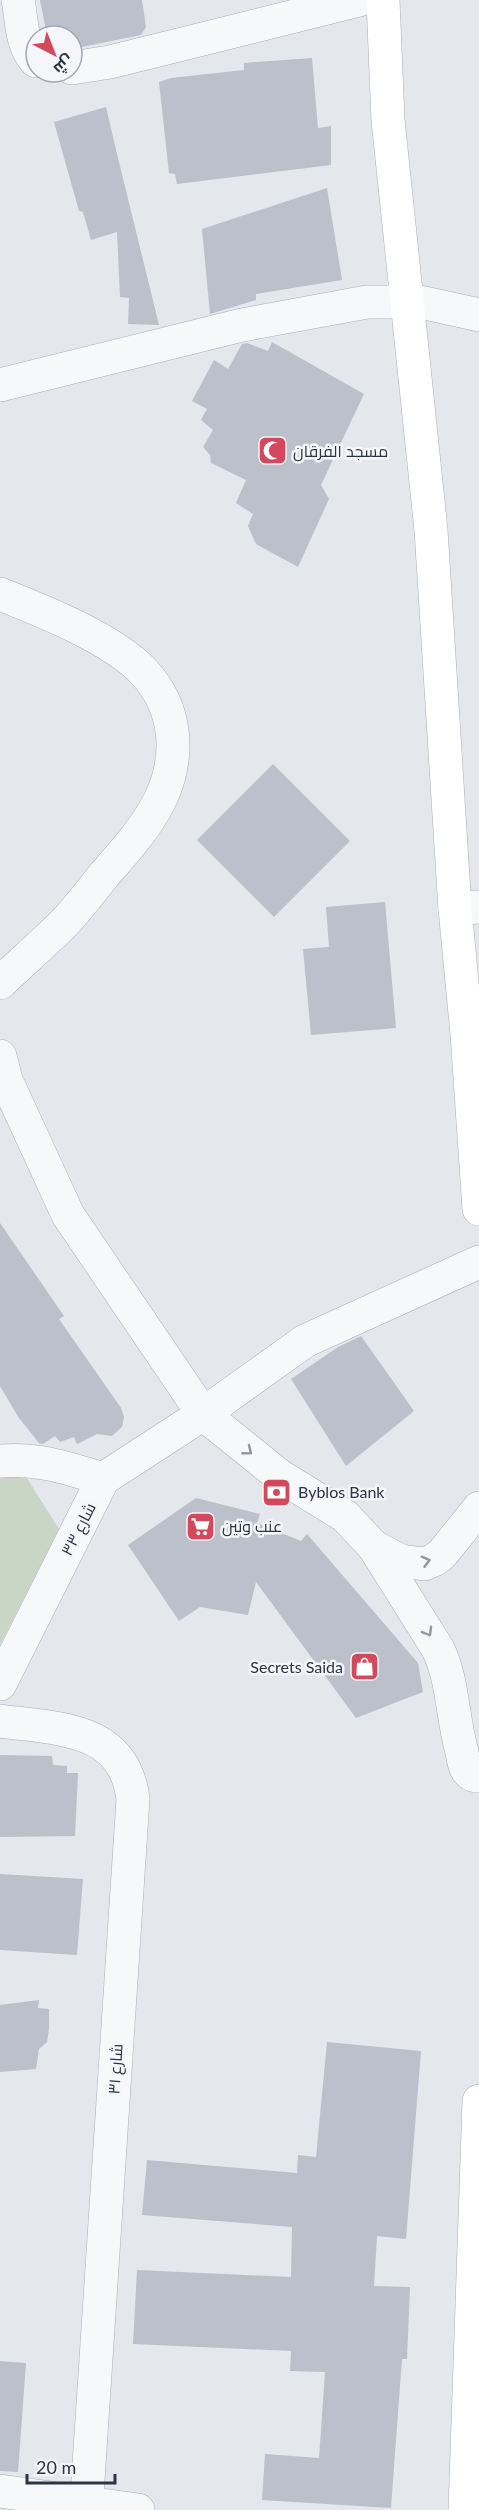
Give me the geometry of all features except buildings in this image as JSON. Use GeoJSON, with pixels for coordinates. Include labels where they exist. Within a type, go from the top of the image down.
{"type":"FeatureCollection","features":[{"type":"Feature","properties":{"kind":"main road"},"geometry":{"type":"LineString","coordinates":[[384,0],[388,120],[409,302],[467,908],[479,1209]]}},
{"type":"Feature","properties":{"kind":"main road"},"geometry":{"type":"LineString","coordinates":[[465,2510],[479,2101]]}},
{"type":"Feature","properties":{"kind":"street"},"geometry":{"type":"LineString","coordinates":[[18,0],[24,42]]}},
{"type":"Feature","properties":{"kind":"street"},"geometry":{"type":"LineString","coordinates":[[84,66],[110,62],[358,0]]}},
{"type":"Feature","properties":{"kind":"street"},"geometry":{"type":"LineString","coordinates":[[0,385],[272,319],[367,302],[409,302],[479,315]]}},
{"type":"Feature","properties":{"kind":"street"},"geometry":{"type":"LineString","coordinates":[[0,594],[60,620],[121,653],[143,671],[159,690],[168,707],[173,726],[169,772],[159,802],[137,836],[63,924],[0,983]]}},
{"type":"Feature","properties":{"kind":"street"},"geometry":{"type":"LineString","coordinates":[[2,1072],[68,1215],[203,1414],[280,1476],[345,1516],[374,1547],[415,1610],[445,1664],[453,1697],[456,1730],[466,1769],[473,1776],[479,1776]]}},
{"type":"Feature","properties":{"kind":"street"},"geometry":{"type":"LineString","coordinates":[[0,1461],[30,1460],[51,1463],[103,1479],[203,1414],[305,1341],[479,1262]]}},
{"type":"Feature","properties":{"kind":"street","name":"شارع ٣٣"},"geometry":{"type":"LineString","coordinates":[[0,1684],[103,1479]]}},
{"type":"Feature","properties":{"kind":"street"},"geometry":{"type":"LineString","coordinates":[[374,1547],[401,1561],[423,1564],[442,1554],[479,1508]]}},
{"type":"Feature","properties":{"kind":"street","name":"شارع ٣١"},"geometry":{"type":"LineString","coordinates":[[0,1721],[70,1730],[92,1737],[124,1766],[131,1783],[133,1799],[86,2506]]}},
{"type":"Feature","properties":{"kind":"street"},"geometry":{"type":"LineString","coordinates":[[0,2491],[86,2506],[138,2510]]}},
{"type":"Feature","properties":{"kind":"green space"},"geometry":{"type":"Polygon","coordinates":[[[23,1472],[59,1529],[0,1645],[0,1476],[23,1472]]]}},
{"type":"Feature","properties":{"kind":"place","name":"مسجد الفرقان"},"geometry":{"type":"Point","coordinates":[272,451]}},
{"type":"Feature","properties":{"kind":"place","name":"Byblos Bank"},"geometry":{"type":"Point","coordinates":[277,1492]}},
{"type":"Feature","properties":{"kind":"place","name":"عنب وتين"},"geometry":{"type":"Point","coordinates":[201,1526]}},
{"type":"Feature","properties":{"kind":"place","name":"Secrets Saida"},"geometry":{"type":"Point","coordinates":[364,1667]}}]}
